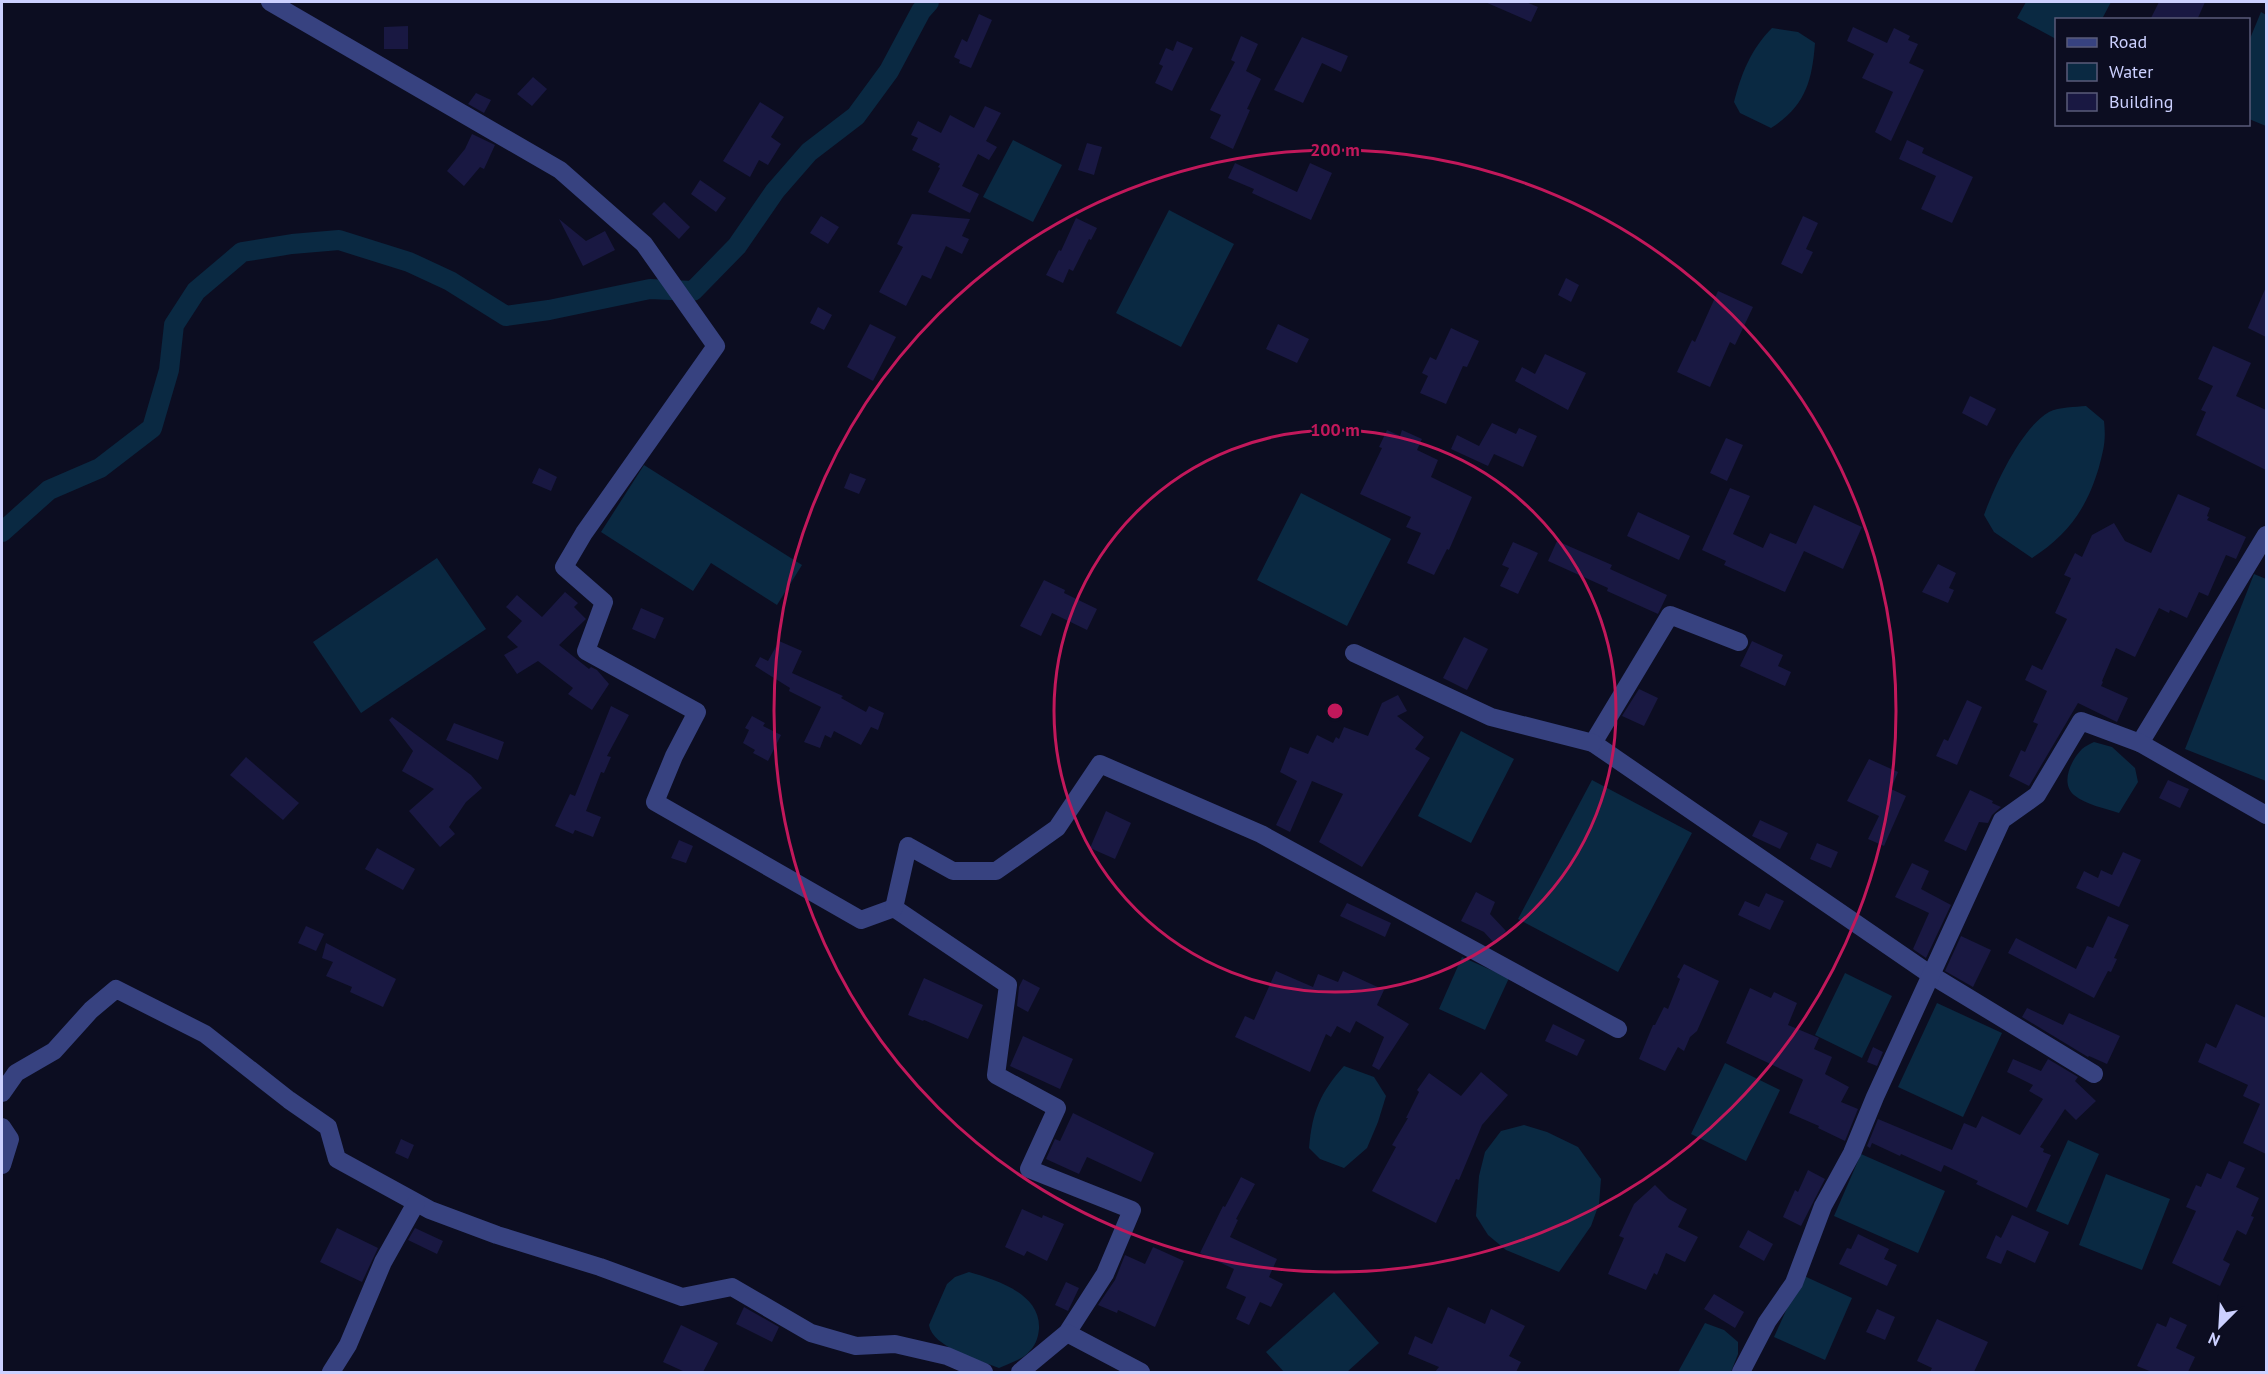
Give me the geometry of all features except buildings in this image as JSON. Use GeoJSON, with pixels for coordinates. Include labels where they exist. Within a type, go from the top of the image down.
{"type":"FeatureCollection","features":[{"type":"Feature","properties":{"kind":"street"},"geometry":{"type":"LineString","coordinates":[[270,2],[560,170],[644,244],[716,346],[584,533],[564,567],[604,602],[586,651],[697,712],[674,756],[655,802],[861,920],[894,908]]}},
{"type":"Feature","properties":{"kind":"street"},"geometry":{"type":"LineString","coordinates":[[2140,743],[2266,534]]}},
{"type":"Feature","properties":{"kind":"street"},"geometry":{"type":"LineString","coordinates":[[1593,743],[1670,615],[1739,642]]}},
{"type":"Feature","properties":{"kind":"street"},"geometry":{"type":"LineString","coordinates":[[1354,653],[1491,717],[1593,743],[1931,975],[2094,1074]]}},
{"type":"Feature","properties":{"kind":"street"},"geometry":{"type":"LineString","coordinates":[[1741,1372],[1767,1322],[1794,1283],[1823,1206],[1852,1153],[1875,1097],[2002,820],[2037,795],[2081,721],[2140,743],[2266,814]]}},
{"type":"Feature","properties":{"kind":"street"},"geometry":{"type":"LineString","coordinates":[[894,908],[908,846],[953,871],[996,871],[1057,828],[1100,764],[1261,834],[1618,1029]]}},
{"type":"Feature","properties":{"kind":"street"},"geometry":{"type":"LineString","coordinates":[[894,908],[1008,985],[996,1075],[1058,1108],[1029,1169],[1132,1210],[1105,1274],[1067,1333],[1020,1372]]}},
{"type":"Feature","properties":{"kind":"street"},"geometry":{"type":"LineString","coordinates":[[2,1093],[16,1073],[54,1051],[91,1010],[116,989],[205,1034],[289,1100],[328,1127],[337,1159],[430,1210],[682,1297],[732,1287],[811,1333],[856,1346],[895,1344],[947,1356],[984,1372]]}},
{"type":"Feature","properties":{"kind":"street"},"geometry":{"type":"LineString","coordinates":[[2,1127],[10,1139],[2,1165]]}},
{"type":"Feature","properties":{"kind":"street"},"geometry":{"type":"LineString","coordinates":[[331,1372],[348,1345],[383,1262],[417,1203]]}},
{"type":"Feature","properties":{"kind":"street"},"geometry":{"type":"LineString","coordinates":[[1067,1333],[1141,1372]]}},
{"type":"Feature","properties":{"kind":"water"},"geometry":{"type":"Polygon","coordinates":[[[2026,2],[2111,2],[2103,18],[2055,18],[2055,38],[2017,18],[2026,2]]]}},
{"type":"Feature","properties":{"kind":"water"},"geometry":{"type":"Polygon","coordinates":[[[2261,12],[2266,15],[2266,126],[2250,119],[2250,39],[2261,12]]]}},
{"type":"Feature","properties":{"kind":"water"},"geometry":{"type":"Polygon","coordinates":[[[1772,28],[1798,32],[1815,43],[1812,70],[1805,92],[1792,111],[1771,128],[1740,113],[1734,102],[1748,62],[1758,44],[1772,28]]]}},
{"type":"Feature","properties":{"kind":"water"},"geometry":{"type":"Polygon","coordinates":[[[1013,140],[1062,165],[1033,222],[983,197],[1013,140]]]}},
{"type":"Feature","properties":{"kind":"water"},"geometry":{"type":"Polygon","coordinates":[[[1169,210],[1234,244],[1181,347],[1116,313],[1169,210]]]}},
{"type":"Feature","properties":{"kind":"water"},"geometry":{"type":"Polygon","coordinates":[[[2086,406],[2104,421],[2104,444],[2094,482],[2082,508],[2066,530],[2032,558],[1994,532],[1984,515],[2010,458],[2039,420],[2053,410],[2086,406]]]}},
{"type":"Feature","properties":{"kind":"water"},"geometry":{"type":"Polygon","coordinates":[[[644,465],[802,565],[777,605],[711,563],[693,591],[601,532],[644,465]]]}},
{"type":"Feature","properties":{"kind":"water"},"geometry":{"type":"Polygon","coordinates":[[[1301,493],[1391,539],[1347,626],[1257,580],[1301,493]]]}},
{"type":"Feature","properties":{"kind":"water"},"geometry":{"type":"Polygon","coordinates":[[[437,558],[486,629],[361,713],[313,642],[437,558]]]}},
{"type":"Feature","properties":{"kind":"water"},"geometry":{"type":"Polygon","coordinates":[[[2254,574],[2266,579],[2266,781],[2185,749],[2254,574]]]}},
{"type":"Feature","properties":{"kind":"water"},"geometry":{"type":"Polygon","coordinates":[[[1461,731],[1514,759],[1471,843],[1418,816],[1461,731]]]}},
{"type":"Feature","properties":{"kind":"water"},"geometry":{"type":"Polygon","coordinates":[[[2094,742],[2112,747],[2135,768],[2138,782],[2119,813],[2090,804],[2074,795],[2070,790],[2067,778],[2074,759],[2083,748],[2094,742]]]}},
{"type":"Feature","properties":{"kind":"water"},"geometry":{"type":"Polygon","coordinates":[[[1592,780],[1692,833],[1618,972],[1518,919],[1592,780]]]}},
{"type":"Feature","properties":{"kind":"water"},"geometry":{"type":"Polygon","coordinates":[[[1462,957],[1509,978],[1485,1030],[1439,1009],[1462,957]]]}},
{"type":"Feature","properties":{"kind":"water"},"geometry":{"type":"Polygon","coordinates":[[[1845,973],[1892,996],[1862,1058],[1815,1035],[1845,973]]]}},
{"type":"Feature","properties":{"kind":"water"},"geometry":{"type":"Polygon","coordinates":[[[1937,1003],[2002,1033],[1963,1117],[1898,1087],[1937,1003]]]}},
{"type":"Feature","properties":{"kind":"water"},"geometry":{"type":"Polygon","coordinates":[[[1725,1063],[1780,1090],[1746,1161],[1691,1134],[1725,1063]]]}},
{"type":"Feature","properties":{"kind":"water"},"geometry":{"type":"Polygon","coordinates":[[[1344,1066],[1374,1077],[1386,1096],[1367,1148],[1344,1168],[1320,1159],[1309,1148],[1312,1124],[1323,1094],[1344,1066]]]}},
{"type":"Feature","properties":{"kind":"water"},"geometry":{"type":"Polygon","coordinates":[[[1524,1125],[1547,1132],[1578,1147],[1601,1179],[1599,1204],[1591,1226],[1559,1272],[1506,1250],[1488,1235],[1476,1216],[1479,1176],[1485,1152],[1501,1131],[1524,1125]]]}},
{"type":"Feature","properties":{"kind":"water"},"geometry":{"type":"Polygon","coordinates":[[[2068,1140],[2099,1154],[2068,1225],[2036,1211],[2068,1140]]]}},
{"type":"Feature","properties":{"kind":"water"},"geometry":{"type":"Polygon","coordinates":[[[1861,1154],[1945,1191],[1918,1253],[1834,1216],[1861,1154]]]}},
{"type":"Feature","properties":{"kind":"water"},"geometry":{"type":"Polygon","coordinates":[[[2106,1174],[2170,1199],[2142,1270],[2079,1245],[2106,1174]]]}},
{"type":"Feature","properties":{"kind":"water"},"geometry":{"type":"Polygon","coordinates":[[[969,1272],[1004,1284],[1015,1290],[1033,1306],[1038,1317],[1038,1336],[1033,1348],[1022,1358],[999,1368],[958,1352],[938,1340],[932,1333],[929,1325],[947,1284],[955,1277],[969,1272]]]}},
{"type":"Feature","properties":{"kind":"water"},"geometry":{"type":"Polygon","coordinates":[[[1802,1275],[1852,1298],[1825,1360],[1774,1337],[1802,1275]]]}},
{"type":"Feature","properties":{"kind":"water"},"geometry":{"type":"Polygon","coordinates":[[[1334,1292],[1379,1343],[1347,1372],[1284,1372],[1266,1352],[1334,1292]]]}},
{"type":"Feature","properties":{"kind":"water"},"geometry":{"type":"Polygon","coordinates":[[[1705,1323],[1724,1330],[1738,1342],[1738,1354],[1731,1372],[1678,1372],[1705,1323]]]}},
{"type":"Feature","properties":{"kind":"waterway"},"geometry":{"type":"LineString","coordinates":[[2,532],[49,490],[100,468],[152,428],[169,370],[174,325],[196,291],[242,252],[292,244],[339,240],[409,262],[450,281],[506,316],[549,310],[650,289],[693,291],[737,246],[775,191],[809,152],[856,116],[889,71],[921,11],[929,2]]}}]}
